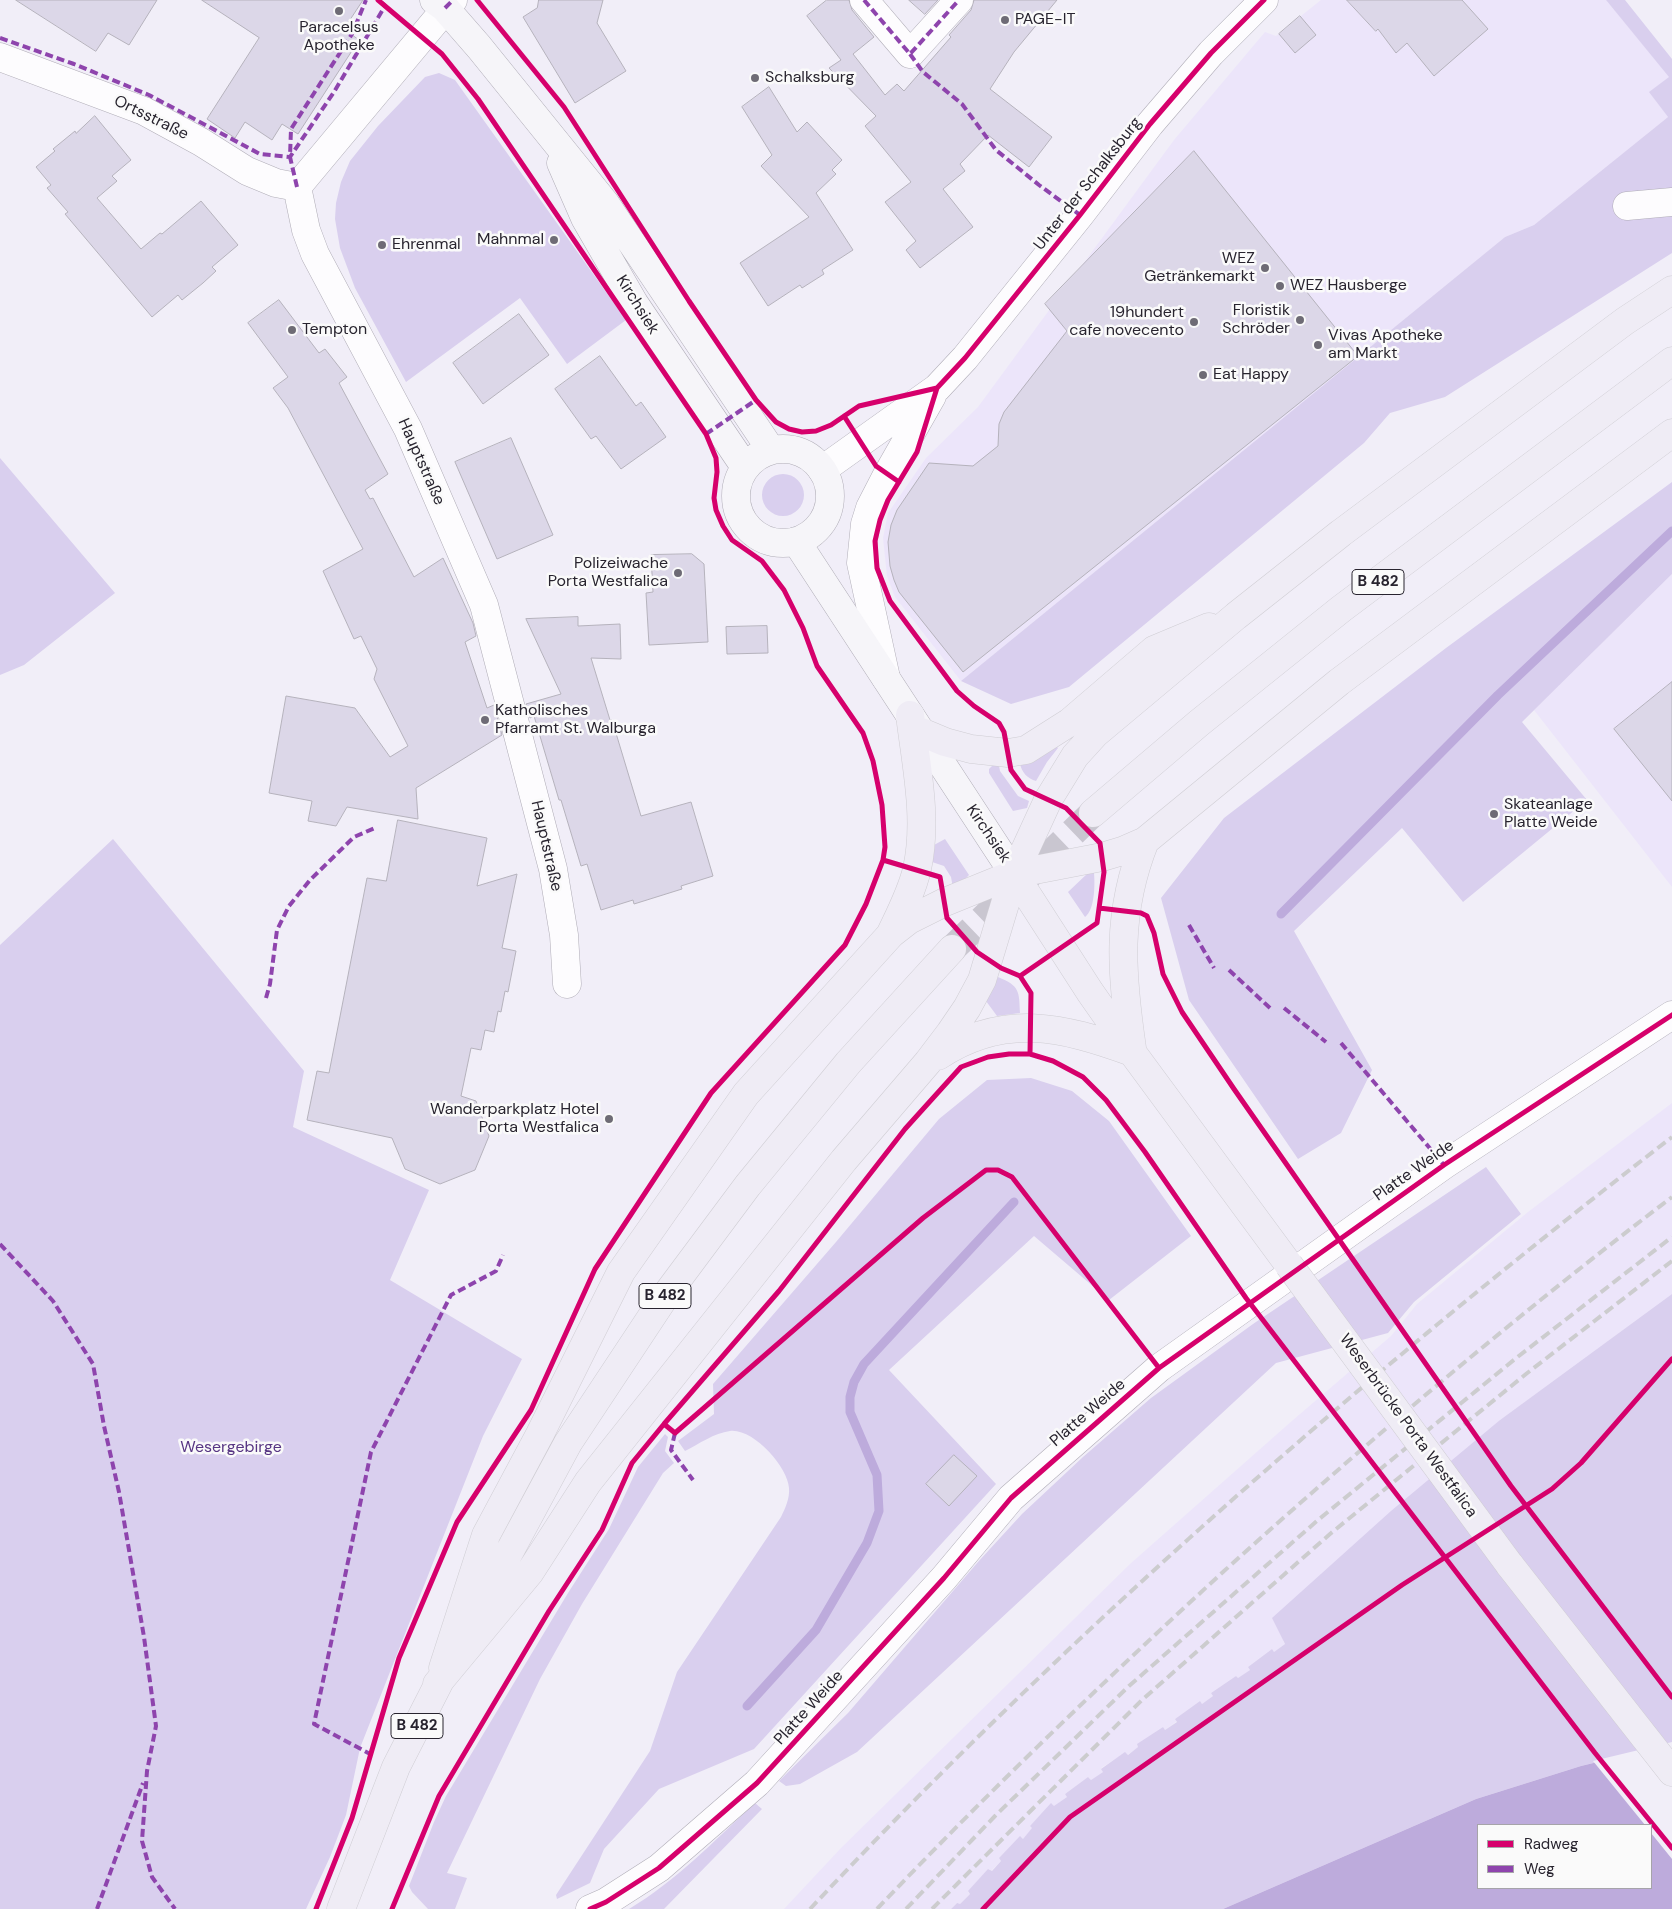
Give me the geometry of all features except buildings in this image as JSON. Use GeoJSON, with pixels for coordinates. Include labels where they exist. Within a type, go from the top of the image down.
{"type":"FeatureCollection","features":[{"type":"Feature","properties":{"kind":"main road","name":"Kirchsiek"},"geometry":{"type":"LineString","coordinates":[[444,3],[605,203],[771,450]]}},
{"type":"Feature","properties":{"kind":"main road","name":"Kirchsiek"},"geometry":{"type":"LineString","coordinates":[[548,134],[584,218],[634,303],[745,466]]}},
{"type":"Feature","properties":{"kind":"main road"},"geometry":{"type":"LineString","coordinates":[[438,1684],[530,1572],[588,1482],[844,1160],[928,1062],[967,1008],[982,980],[1014,874],[1048,800],[1075,756],[1095,734],[1236,616],[1342,533],[1500,413],[1672,290]]}},
{"type":"Feature","properties":{"kind":"main road","name":"B 482"},"geometry":{"type":"LineString","coordinates":[[1093,813],[1199,723],[1341,609],[1672,362]]}},
{"type":"Feature","properties":{"kind":"main road"},"geometry":{"type":"LineString","coordinates":[[438,1684],[486,1535],[544,1426],[621,1272],[746,1094],[891,934],[909,920],[944,902],[1014,874],[1102,857],[1145,841],[1339,682],[1672,432]]}},
{"type":"Feature","properties":{"kind":"main road"},"geometry":{"type":"LineString","coordinates":[[786,448],[800,452],[812,459],[822,470],[828,483],[830,498],[827,512],[820,525],[809,535],[796,541],[780,543],[765,540],[752,532],[742,519],[736,506],[735,492],[745,466],[757,456],[771,450],[786,448]]}},
{"type":"Feature","properties":{"kind":"main road","name":"Kirchsiek"},"geometry":{"type":"LineString","coordinates":[[796,541],[1090,992],[1185,1124]]}},
{"type":"Feature","properties":{"kind":"main road"},"geometry":{"type":"LineString","coordinates":[[915,724],[945,742],[971,749],[1008,753],[1026,750],[1070,722],[1154,650],[1236,616]]}},
{"type":"Feature","properties":{"kind":"main road"},"geometry":{"type":"LineString","coordinates":[[891,934],[906,901],[917,869],[920,844],[915,724]]}},
{"type":"Feature","properties":{"kind":"main road"},"geometry":{"type":"LineString","coordinates":[[928,1062],[965,1040],[984,1033],[1030,1027],[1095,1039],[1132,1052],[1124,980],[1123,928],[1132,881],[1145,841]]}},
{"type":"Feature","properties":{"kind":"main road","name":"B 482"},"geometry":{"type":"LineString","coordinates":[[341,1909],[396,1767],[438,1684],[568,1443],[666,1295],[748,1185],[836,1078],[952,949]]}},
{"type":"Feature","properties":{"kind":"main road","name":"Weserbrücke Porta Westfalica"},"geometry":{"type":"LineString","coordinates":[[1185,1124],[1503,1556],[1672,1772]]}},
{"type":"Feature","properties":{"kind":"street"},"geometry":{"type":"LineString","coordinates":[[864,0],[910,54],[960,0]]}},
{"type":"Feature","properties":{"kind":"street","name":"Unter der Schalksburg"},"geometry":{"type":"LineString","coordinates":[[822,470],[937,388],[965,358],[1080,215],[1150,124],[1211,53],[1264,0]]}},
{"type":"Feature","properties":{"kind":"street"},"geometry":{"type":"LineString","coordinates":[[297,187],[444,3]]}},
{"type":"Feature","properties":{"kind":"street","name":"Ortsstraße"},"geometry":{"type":"LineString","coordinates":[[0,57],[144,111],[201,142],[247,171],[276,183],[297,187]]}},
{"type":"Feature","properties":{"kind":"street","name":"Hauptstraße"},"geometry":{"type":"LineString","coordinates":[[297,187],[306,230],[315,254],[408,429],[484,605],[553,869],[564,935],[567,984]]}},
{"type":"Feature","properties":{"kind":"street"},"geometry":{"type":"LineString","coordinates":[[1627,206],[1672,202]]}},
{"type":"Feature","properties":{"kind":"street","name":"Unter der Schalksburg"},"geometry":{"type":"LineString","coordinates":[[887,682],[861,563],[865,524],[887,475],[937,388]]}},
{"type":"Feature","properties":{"kind":"street","name":"Platte Weide"},"geometry":{"type":"LineString","coordinates":[[590,1909],[606,1902],[659,1868],[757,1783],[944,1578],[1012,1498],[1159,1368],[1444,1165],[1672,1016]]}},
{"type":"Feature","properties":{"kind":"shaded area"},"geometry":{"type":"Polygon","coordinates":[[[1321,0],[1606,0],[1670,77],[1650,92],[1668,117],[1534,225],[1505,237],[961,681],[895,597],[887,576],[883,538],[888,513],[926,458],[978,407],[1174,140],[1265,32],[1276,36],[1321,0]]]}},
{"type":"Feature","properties":{"kind":"shaded area"},"geometry":{"type":"Polygon","coordinates":[[[1672,574],[1672,887],[1534,710],[1672,574]]]}},
{"type":"Feature","properties":{"kind":"shaded area"},"geometry":{"type":"Polygon","coordinates":[[[1672,1103],[1672,1294],[1500,1420],[1283,1641],[1285,1644],[1274,1652],[1272,1649],[1248,1667],[1250,1670],[1238,1678],[1236,1676],[1211,1693],[1213,1696],[1202,1704],[1200,1701],[1175,1719],[1177,1721],[1165,1730],[1163,1727],[1137,1745],[1139,1747],[1127,1755],[1125,1753],[1101,1768],[1103,1772],[1091,1780],[1088,1777],[1065,1794],[1067,1797],[1054,1807],[1052,1804],[1030,1826],[1033,1828],[1023,1839],[1020,1837],[999,1858],[1001,1861],[991,1871],[989,1869],[959,1905],[957,1903],[951,1909],[784,1909],[841,1848],[1130,1564],[1391,1336],[1417,1304],[1528,1212],[1672,1103]]]}},
{"type":"Feature","properties":{"kind":"shaded area"},"geometry":{"type":"Polygon","coordinates":[[[1672,1744],[1672,1909],[1223,1909],[1476,1799],[1581,1766],[1672,1744]]]}},
{"type":"Feature","properties":{"kind":"green space"},"geometry":{"type":"Polygon","coordinates":[[[1606,0],[1625,0],[1672,59],[1672,253],[1445,397],[1390,413],[1364,443],[1069,687],[1011,704],[961,681],[1505,237],[1534,225],[1668,117],[1649,92],[1669,77],[1606,0]]]}},
{"type":"Feature","properties":{"kind":"green space"},"geometry":{"type":"Polygon","coordinates":[[[439,73],[455,80],[626,320],[567,364],[520,298],[406,382],[355,288],[340,248],[335,219],[336,203],[341,182],[350,161],[378,126],[425,77],[439,73]]]}},
{"type":"Feature","properties":{"kind":"green space"},"geometry":{"type":"Polygon","coordinates":[[[0,458],[115,593],[24,665],[0,675],[0,458]]]}},
{"type":"Feature","properties":{"kind":"green space"},"geometry":{"type":"Polygon","coordinates":[[[783,474],[798,480],[804,495],[798,510],[783,516],[768,510],[762,495],[768,480],[783,474]]]}},
{"type":"Feature","properties":{"kind":"green space"},"geometry":{"type":"Polygon","coordinates":[[[1672,482],[1672,574],[1522,722],[1587,800],[1463,902],[1402,828],[1294,931],[1372,1070],[1341,1133],[1298,1159],[1189,1000],[1161,898],[1224,818],[1446,648],[1672,482]]]}},
{"type":"Feature","properties":{"kind":"green space"},"geometry":{"type":"Polygon","coordinates":[[[1056,746],[1058,748],[1036,781],[1025,775],[1020,763],[1056,746]]]}},
{"type":"Feature","properties":{"kind":"green space"},"geometry":{"type":"Polygon","coordinates":[[[992,766],[999,766],[1000,771],[1018,796],[1029,801],[1027,808],[1013,811],[989,773],[989,769],[992,766]]]}},
{"type":"Feature","properties":{"kind":"green space","name":"Wesergebirge"},"geometry":{"type":"Polygon","coordinates":[[[113,839],[304,1071],[293,1127],[429,1190],[390,1280],[522,1359],[483,1436],[360,1748],[346,1815],[330,1857],[306,1909],[0,1909],[0,945],[113,839]]]}},
{"type":"Feature","properties":{"kind":"green space"},"geometry":{"type":"Polygon","coordinates":[[[945,839],[969,875],[957,888],[953,888],[951,877],[944,866],[932,862],[934,845],[945,839]]]}},
{"type":"Feature","properties":{"kind":"green space"},"geometry":{"type":"Polygon","coordinates":[[[1088,873],[1094,873],[1094,890],[1091,909],[1085,917],[1068,892],[1088,873]]]}},
{"type":"Feature","properties":{"kind":"green space"},"geometry":{"type":"Polygon","coordinates":[[[998,977],[1011,983],[1017,990],[1020,1013],[997,1016],[986,1001],[998,977]]]}},
{"type":"Feature","properties":{"kind":"green space"},"geometry":{"type":"Polygon","coordinates":[[[1031,1078],[1072,1091],[1109,1121],[1191,1236],[1109,1300],[1034,1236],[889,1370],[996,1484],[754,1749],[659,1789],[604,1849],[590,1883],[557,1899],[556,1895],[650,1751],[677,1672],[786,1507],[789,1492],[787,1479],[776,1460],[759,1442],[739,1432],[730,1431],[712,1436],[685,1451],[678,1441],[714,1414],[713,1384],[939,1119],[987,1080],[1031,1078]]]}},
{"type":"Feature","properties":{"kind":"green space"},"geometry":{"type":"Polygon","coordinates":[[[1486,1167],[1521,1214],[1414,1302],[1388,1333],[1276,1363],[857,1752],[800,1784],[786,1786],[779,1781],[848,1713],[978,1562],[1022,1514],[1083,1457],[1151,1398],[1253,1324],[1486,1167]]]}},
{"type":"Feature","properties":{"kind":"green space"},"geometry":{"type":"Polygon","coordinates":[[[1672,1294],[1672,1744],[1581,1766],[1476,1799],[1223,1909],[951,1909],[957,1903],[960,1904],[970,1894],[968,1891],[988,1869],[992,1871],[1001,1861],[999,1858],[1020,1836],[1023,1839],[1032,1828],[1030,1826],[1051,1803],[1054,1806],[1067,1797],[1065,1794],[1088,1777],[1091,1780],[1103,1772],[1101,1769],[1125,1752],[1128,1755],[1138,1747],[1137,1744],[1163,1727],[1165,1730],[1177,1722],[1175,1719],[1200,1701],[1202,1704],[1213,1696],[1211,1693],[1236,1676],[1238,1678],[1250,1670],[1248,1667],[1272,1649],[1274,1652],[1285,1644],[1272,1618],[1391,1511],[1500,1420],[1672,1294]]]}},
{"type":"Feature","properties":{"kind":"green space"},"geometry":{"type":"Polygon","coordinates":[[[665,1434],[668,1437],[665,1451],[674,1463],[663,1473],[582,1604],[540,1679],[447,1873],[467,1878],[455,1909],[428,1909],[412,1892],[409,1886],[446,1796],[568,1593],[609,1529],[638,1467],[665,1434]]]}},
{"type":"Feature","properties":{"kind":"green space"},"geometry":{"type":"Polygon","coordinates":[[[755,1803],[762,1809],[664,1909],[629,1909],[679,1873],[755,1803]]]}},
{"type":"Feature","properties":{"kind":"pier"},"geometry":{"type":"Polygon","coordinates":[[[1672,1742],[1672,1859],[1652,1834],[1652,1824],[1644,1824],[1593,1761],[1672,1742]]]}},
{"type":"Feature","properties":{"kind":"waterway"},"geometry":{"type":"LineString","coordinates":[[1281,914],[1498,695],[1672,531]]}},
{"type":"Feature","properties":{"kind":"waterway"},"geometry":{"type":"LineString","coordinates":[[747,1706],[816,1630],[867,1543],[879,1511],[877,1475],[850,1412],[850,1397],[854,1382],[864,1364],[1014,1202]]}},
{"type":"Feature","properties":{"kind":"tunnel"},"geometry":{"type":"LineString","coordinates":[[952,949],[1093,813]]}},
{"type":"Feature","properties":{"kind":"railway"},"geometry":{"type":"LineString","coordinates":[[810,1909],[910,1805],[1013,1703],[1118,1603],[1226,1506],[1446,1318],[1558,1226],[1672,1137]]}},
{"type":"Feature","properties":{"kind":"railway"},"geometry":{"type":"LineString","coordinates":[[877,1909],[1047,1737],[1223,1572],[1388,1427],[1500,1333],[1672,1197]]}},
{"type":"Feature","properties":{"kind":"railway"},"geometry":{"type":"LineString","coordinates":[[906,1909],[995,1816],[1129,1686],[1318,1520],[1515,1359],[1672,1237]]}},
{"type":"Feature","properties":{"kind":"railway"},"geometry":{"type":"LineString","coordinates":[[932,1909],[1142,1700],[1330,1534],[1526,1374],[1672,1261]]}},
{"type":"Feature","properties":{"kind":"marked path"},"geometry":{"type":"LineString","coordinates":[[297,187],[290,157],[291,129],[352,34],[366,0]]}},
{"type":"Feature","properties":{"kind":"marked path"},"geometry":{"type":"LineString","coordinates":[[445,8],[453,0]]}},
{"type":"Feature","properties":{"kind":"marked path"},"geometry":{"type":"LineString","coordinates":[[864,0],[910,54],[959,0]]}},
{"type":"Feature","properties":{"kind":"marked path"},"geometry":{"type":"LineString","coordinates":[[0,38],[74,64],[149,95],[260,154],[290,157],[334,92],[385,6],[382,3]]}},
{"type":"Feature","properties":{"kind":"marked path"},"geometry":{"type":"LineString","coordinates":[[910,54],[923,72],[962,104],[996,150],[1080,215]]}},
{"type":"Feature","properties":{"kind":"marked path"},"geometry":{"type":"LineString","coordinates":[[706,434],[756,400]]}},
{"type":"Feature","properties":{"kind":"marked path"},"geometry":{"type":"LineString","coordinates":[[266,998],[270,984],[277,930],[289,906],[310,880],[354,837],[377,827]]}},
{"type":"Feature","properties":{"kind":"marked path"},"geometry":{"type":"LineString","coordinates":[[1189,925],[1214,968]]}},
{"type":"Feature","properties":{"kind":"marked path"},"geometry":{"type":"LineString","coordinates":[[1229,970],[1270,1008]]}},
{"type":"Feature","properties":{"kind":"marked path"},"geometry":{"type":"LineString","coordinates":[[1284,1008],[1326,1042]]}},
{"type":"Feature","properties":{"kind":"marked path"},"geometry":{"type":"LineString","coordinates":[[1341,1043],[1444,1165]]}},
{"type":"Feature","properties":{"kind":"marked path"},"geometry":{"type":"LineString","coordinates":[[0,1244],[53,1301],[93,1364],[104,1426],[119,1492],[144,1637],[156,1726],[147,1771],[142,1841],[152,1877],[175,1909]]}},
{"type":"Feature","properties":{"kind":"marked path"},"geometry":{"type":"LineString","coordinates":[[372,1755],[314,1724],[371,1452],[451,1295],[496,1271],[503,1255]]}},
{"type":"Feature","properties":{"kind":"marked path"},"geometry":{"type":"LineString","coordinates":[[675,1433],[671,1450],[693,1480]]}},
{"type":"Feature","properties":{"kind":"marked path"},"geometry":{"type":"LineString","coordinates":[[97,1909],[143,1783]]}},
{"type":"Feature","properties":{"kind":"cycle path"},"geometry":{"type":"LineString","coordinates":[[316,1909],[352,1818],[399,1658],[457,1522],[531,1410],[595,1269],[711,1093],[845,945],[866,904],[883,860],[885,847],[882,805],[873,761],[863,733],[817,666],[803,628],[784,590],[762,561],[732,540],[723,526],[716,510],[714,498],[717,472],[716,458],[706,434],[478,99],[442,54],[378,0]]}},
{"type":"Feature","properties":{"kind":"cycle path"},"geometry":{"type":"LineString","coordinates":[[477,0],[564,107],[689,301],[756,400],[776,422],[789,429],[802,432],[816,431],[831,425],[859,406],[937,388]]}},
{"type":"Feature","properties":{"kind":"cycle path"},"geometry":{"type":"LineString","coordinates":[[1020,976],[1097,923],[1104,872],[1100,843],[1066,808],[1025,789],[1011,770],[1004,732],[999,723],[974,706],[957,691],[890,601],[877,568],[875,541],[880,520],[888,500],[917,452],[937,388],[965,358],[1080,215],[1150,124],[1211,53],[1264,0]]}},
{"type":"Feature","properties":{"kind":"cycle path"},"geometry":{"type":"LineString","coordinates":[[844,416],[876,466],[899,482]]}},
{"type":"Feature","properties":{"kind":"cycle path"},"geometry":{"type":"LineString","coordinates":[[883,860],[940,877],[947,918],[977,952],[1001,968],[1020,976],[1031,993],[1030,1054]]}},
{"type":"Feature","properties":{"kind":"cycle path"},"geometry":{"type":"LineString","coordinates":[[1099,908],[1141,913],[1147,916],[1154,933],[1163,974],[1182,1012],[1511,1486],[1672,1697]]}},
{"type":"Feature","properties":{"kind":"cycle path"},"geometry":{"type":"LineString","coordinates":[[590,1909],[606,1902],[659,1868],[757,1783],[944,1578],[1011,1498],[1159,1368],[1444,1165],[1672,1015]]}},
{"type":"Feature","properties":{"kind":"cycle path"},"geometry":{"type":"LineString","coordinates":[[392,1909],[439,1796],[549,1611],[602,1530],[632,1463],[779,1291],[905,1129],[961,1067],[988,1057],[1009,1054],[1030,1054],[1053,1061],[1083,1077],[1106,1100],[1145,1152],[1246,1298],[1595,1753],[1672,1848]]}},
{"type":"Feature","properties":{"kind":"cycle path"},"geometry":{"type":"LineString","coordinates":[[664,1424],[675,1433],[923,1218],[986,1170],[998,1170],[1012,1177],[1159,1368]]}},
{"type":"Feature","properties":{"kind":"cycle path"},"geometry":{"type":"LineString","coordinates":[[983,1909],[1070,1817],[1402,1585],[1552,1489],[1581,1463],[1672,1359]]}},
{"type":"Feature","properties":{"kind":"place","name":"Paracelsus Apotheke"},"geometry":{"type":"Point","coordinates":[339,11]}},
{"type":"Feature","properties":{"kind":"place","name":"PAGE-IT"},"geometry":{"type":"Point","coordinates":[1005,20]}},
{"type":"Feature","properties":{"kind":"place","name":"Schalksburg"},"geometry":{"type":"Point","coordinates":[755,78]}},
{"type":"Feature","properties":{"kind":"place","name":"Mahnmal"},"geometry":{"type":"Point","coordinates":[554,240]}},
{"type":"Feature","properties":{"kind":"place","name":"Ehrenmal"},"geometry":{"type":"Point","coordinates":[382,245]}},
{"type":"Feature","properties":{"kind":"place","name":"WEZ Getränkemarkt"},"geometry":{"type":"Point","coordinates":[1265,268]}},
{"type":"Feature","properties":{"kind":"place","name":"WEZ Hausberge"},"geometry":{"type":"Point","coordinates":[1280,286]}},
{"type":"Feature","properties":{"kind":"place","name":"Floristik Schröder"},"geometry":{"type":"Point","coordinates":[1300,320]}},
{"type":"Feature","properties":{"kind":"place","name":"19hundert cafe novecento"},"geometry":{"type":"Point","coordinates":[1194,322]}},
{"type":"Feature","properties":{"kind":"place","name":"Tempton"},"geometry":{"type":"Point","coordinates":[292,330]}},
{"type":"Feature","properties":{"kind":"place","name":"Vivas Apotheke am Markt"},"geometry":{"type":"Point","coordinates":[1318,345]}},
{"type":"Feature","properties":{"kind":"place","name":"Eat Happy"},"geometry":{"type":"Point","coordinates":[1203,375]}},
{"type":"Feature","properties":{"kind":"place","name":"Polizeiwache Porta Westfalica"},"geometry":{"type":"Point","coordinates":[678,573]}},
{"type":"Feature","properties":{"kind":"place","name":"Katholisches Pfarramt St. Walburga"},"geometry":{"type":"Point","coordinates":[485,720]}},
{"type":"Feature","properties":{"kind":"place","name":"Skateanlage Platte Weide"},"geometry":{"type":"Point","coordinates":[1494,814]}},
{"type":"Feature","properties":{"kind":"place","name":"Wanderparkplatz Hotel Porta Westfalica"},"geometry":{"type":"Point","coordinates":[609,1119]}}]}
